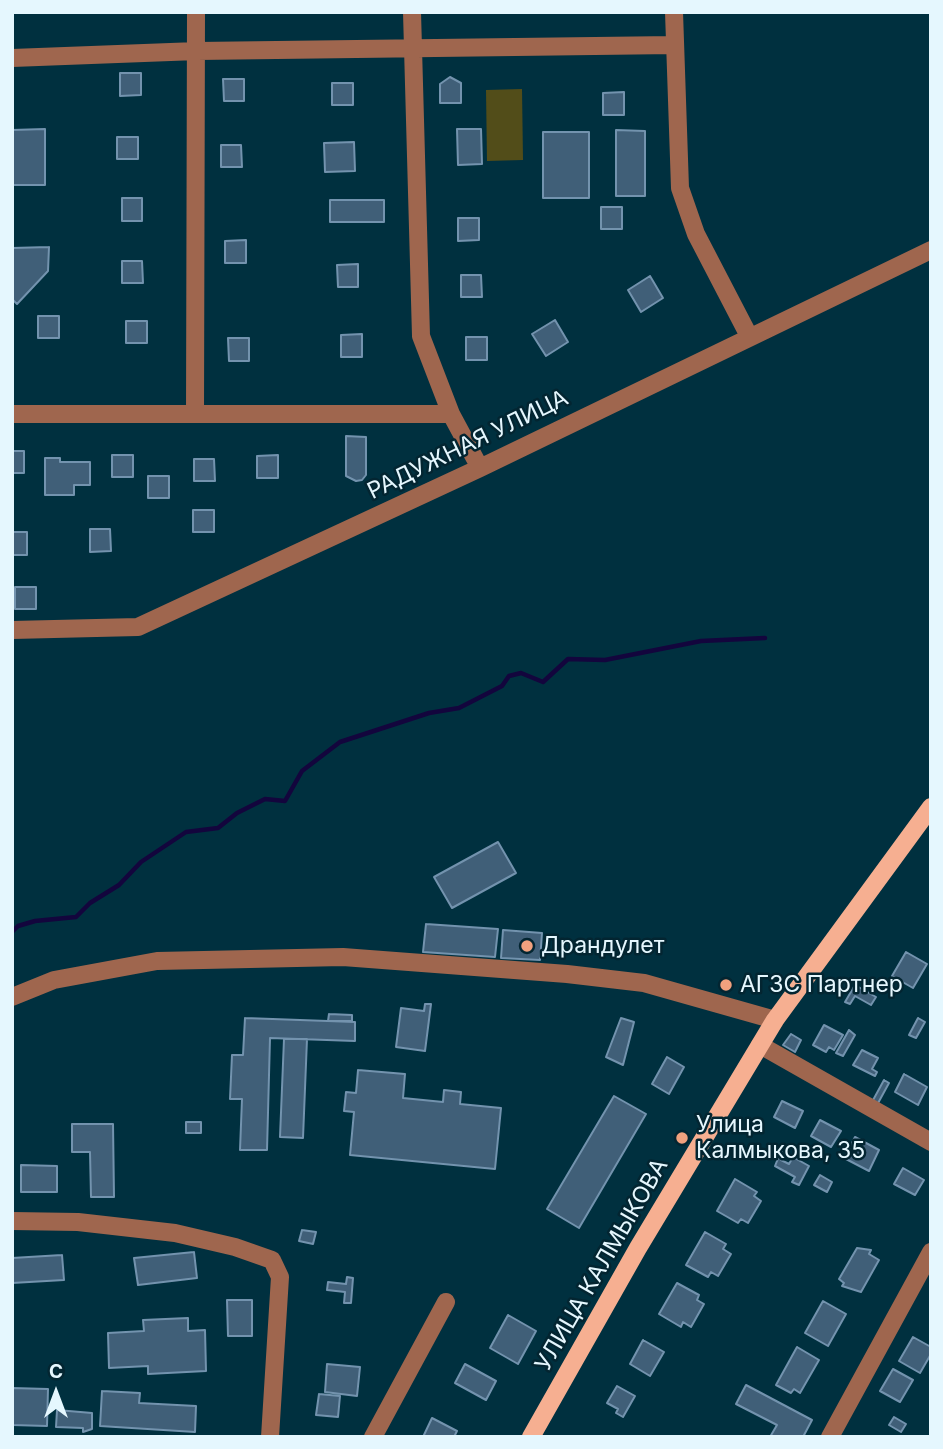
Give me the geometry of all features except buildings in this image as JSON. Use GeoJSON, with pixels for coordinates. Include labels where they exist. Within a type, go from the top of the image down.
{"type":"FeatureCollection","features":[{"type":"Feature","properties":{"kind":"main road","name":"УЛИЦА КАЛМЫКОВА"},"geometry":{"type":"LineString","coordinates":[[531,1437],[775,1020],[931,807]]}},
{"type":"Feature","properties":{"kind":"street"},"geometry":{"type":"LineString","coordinates":[[195,413],[196,12]]}},
{"type":"Feature","properties":{"kind":"street"},"geometry":{"type":"LineString","coordinates":[[412,12],[421,336],[451,414],[480,468]]}},
{"type":"Feature","properties":{"kind":"street"},"geometry":{"type":"LineString","coordinates":[[674,12],[680,188],[696,234],[749,336]]}},
{"type":"Feature","properties":{"kind":"street"},"geometry":{"type":"LineString","coordinates":[[12,58],[197,51],[674,45]]}},
{"type":"Feature","properties":{"kind":"street","name":"РАДУЖНАЯ УЛИЦА"},"geometry":{"type":"LineString","coordinates":[[12,630],[138,627],[480,468],[931,250]]}},
{"type":"Feature","properties":{"kind":"street"},"geometry":{"type":"LineString","coordinates":[[12,414],[451,414]]}},
{"type":"Feature","properties":{"kind":"street"},"geometry":{"type":"LineString","coordinates":[[12,997],[54,980],[157,961],[342,957],[567,974],[644,983],[775,1020]]}},
{"type":"Feature","properties":{"kind":"street"},"geometry":{"type":"LineString","coordinates":[[760,1045],[931,1142]]}},
{"type":"Feature","properties":{"kind":"street"},"geometry":{"type":"LineString","coordinates":[[12,1221],[78,1222],[175,1233],[235,1247],[272,1260],[280,1277],[270,1437]]}},
{"type":"Feature","properties":{"kind":"street"},"geometry":{"type":"LineString","coordinates":[[831,1437],[931,1252]]}},
{"type":"Feature","properties":{"kind":"street"},"geometry":{"type":"LineString","coordinates":[[373,1437],[446,1302]]}},
{"type":"Feature","properties":{"kind":"shaded area"},"geometry":{"type":"Polygon","coordinates":[[[522,89],[523,160],[487,161],[486,90],[522,89]]]}},
{"type":"Feature","properties":{"kind":"waterway"},"geometry":{"type":"LineString","coordinates":[[12,932],[18,926],[35,921],[76,917],[90,903],[119,885],[141,862],[186,832],[218,828],[237,813],[265,799],[285,801],[302,771],[340,742],[429,713],[459,708],[502,686],[509,676],[521,673],[543,682],[568,659],[605,660],[701,641],[765,638]]}},
{"type":"Feature","properties":{"kind":"place","name":"Драндулет"},"geometry":{"type":"Point","coordinates":[527,946]}},
{"type":"Feature","properties":{"kind":"place","name":"АГЗС Партнер"},"geometry":{"type":"Point","coordinates":[726,985]}},
{"type":"Feature","properties":{"kind":"place","name":"Улица Калмыкова, 35"},"geometry":{"type":"Point","coordinates":[682,1138]}}]}
